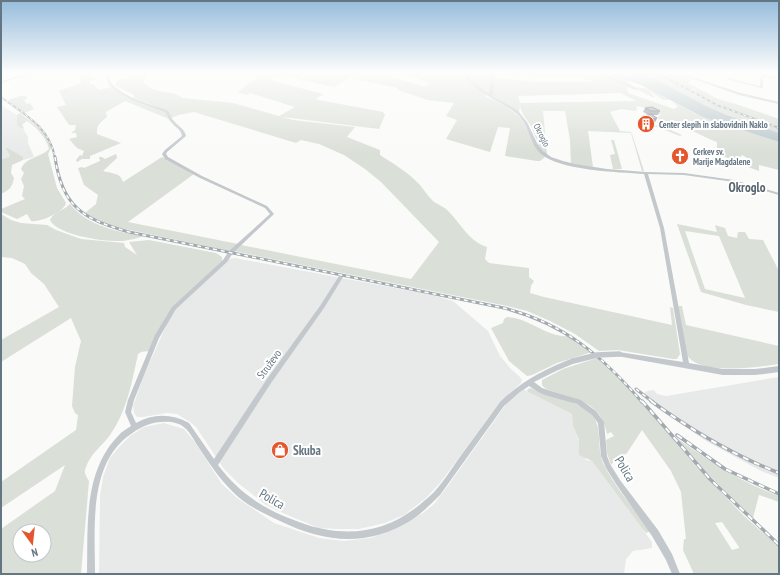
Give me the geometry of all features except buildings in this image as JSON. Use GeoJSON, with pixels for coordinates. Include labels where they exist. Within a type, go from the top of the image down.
{"type":"FeatureCollection","features":[{"type":"Feature","properties":{"kind":"street"},"geometry":{"type":"LineString","coordinates":[[135,100],[166,111],[172,122],[182,131],[184,136],[166,151],[164,154],[166,158],[201,177],[266,207],[272,214],[174,308],[157,337],[131,400],[128,412],[135,427]]}},
{"type":"Feature","properties":{"kind":"street","name":"Okroglo"},"geometry":{"type":"LineString","coordinates":[[496,100],[522,117],[532,131],[539,149],[548,157],[570,164],[646,173],[684,174],[734,181],[779,194]]}},
{"type":"Feature","properties":{"kind":"street"},"geometry":{"type":"LineString","coordinates":[[767,100],[779,103]]}},
{"type":"Feature","properties":{"kind":"street"},"geometry":{"type":"LineString","coordinates":[[646,173],[662,228],[686,365]]}},
{"type":"Feature","properties":{"kind":"street","name":"Struževo"},"geometry":{"type":"LineString","coordinates":[[215,464],[269,381],[322,307],[341,277]]}},
{"type":"Feature","properties":{"kind":"street","name":"Polica"},"geometry":{"type":"LineString","coordinates":[[91,574],[94,493],[97,480],[110,447],[135,427],[158,418],[178,420],[187,425],[229,484],[240,494],[259,507],[291,523],[320,533],[337,536],[378,531],[391,527],[408,518],[438,493],[502,404],[513,392],[558,366],[598,355],[619,354],[723,372],[755,372],[779,368]]}},
{"type":"Feature","properties":{"kind":"street","name":"Polica"},"geometry":{"type":"LineString","coordinates":[[529,382],[547,393],[580,402],[594,413],[601,422],[604,456],[608,466],[670,557],[676,574]]}},
{"type":"Feature","properties":{"kind":"shaded area"},"geometry":{"type":"Polygon","coordinates":[[[8,100],[24,100],[27,104],[30,103],[34,109],[24,113],[8,100]]]}},
{"type":"Feature","properties":{"kind":"shaded area"},"geometry":{"type":"Polygon","coordinates":[[[63,100],[135,100],[164,111],[169,119],[125,101],[106,112],[107,117],[99,124],[97,128],[97,134],[121,143],[90,156],[90,159],[82,159],[77,162],[76,160],[80,155],[82,156],[84,151],[77,148],[69,139],[77,137],[76,133],[71,133],[75,130],[76,125],[69,125],[57,107],[66,105],[63,100]]]}},
{"type":"Feature","properties":{"kind":"shaded area"},"geometry":{"type":"Polygon","coordinates":[[[139,100],[201,100],[233,103],[293,120],[355,127],[347,137],[380,150],[380,155],[411,177],[435,203],[444,207],[452,215],[475,241],[487,247],[485,259],[489,263],[529,268],[529,277],[534,281],[531,286],[530,293],[672,325],[670,307],[673,308],[680,354],[677,359],[673,359],[618,350],[599,351],[575,334],[527,311],[233,251],[241,245],[411,279],[439,242],[381,182],[344,155],[319,144],[301,140],[296,143],[194,112],[178,115],[172,118],[166,111],[139,100]]]}},
{"type":"Feature","properties":{"kind":"shaded area"},"geometry":{"type":"Polygon","coordinates":[[[272,100],[318,100],[383,112],[385,115],[379,129],[279,116],[295,107],[272,100]]]}},
{"type":"Feature","properties":{"kind":"shaded area"},"geometry":{"type":"Polygon","coordinates":[[[428,100],[493,100],[506,106],[522,119],[537,149],[545,157],[540,161],[537,161],[505,156],[510,128],[498,127],[490,152],[446,139],[457,120],[446,116],[454,103],[428,100]]]}},
{"type":"Feature","properties":{"kind":"shaded area"},"geometry":{"type":"Polygon","coordinates":[[[498,100],[519,100],[520,103],[648,100],[674,109],[678,107],[673,102],[705,118],[779,142],[779,170],[759,165],[759,171],[748,167],[753,162],[747,160],[749,159],[742,155],[736,162],[717,153],[717,142],[680,126],[662,123],[666,128],[682,135],[680,136],[653,126],[659,125],[657,122],[659,120],[657,117],[661,115],[652,110],[638,106],[636,107],[637,110],[635,111],[621,109],[610,112],[620,131],[631,132],[644,171],[642,171],[631,133],[588,131],[593,167],[571,164],[570,140],[565,111],[543,111],[547,155],[539,146],[532,128],[524,116],[520,106],[519,113],[498,100]]]}},
{"type":"Feature","properties":{"kind":"shaded area"},"geometry":{"type":"Polygon","coordinates":[[[670,100],[694,100],[727,115],[779,133],[779,142],[705,118],[670,100]]]}},
{"type":"Feature","properties":{"kind":"shaded area"},"geometry":{"type":"Polygon","coordinates":[[[693,100],[704,100],[724,109],[779,129],[779,133],[728,115],[693,100]]]}},
{"type":"Feature","properties":{"kind":"shaded area"},"geometry":{"type":"Polygon","coordinates":[[[710,100],[721,100],[779,119],[779,127],[727,108],[710,100]]]}},
{"type":"Feature","properties":{"kind":"shaded area"},"geometry":{"type":"Polygon","coordinates":[[[1,105],[17,115],[17,126],[23,129],[28,137],[28,143],[34,157],[23,160],[23,157],[8,148],[5,148],[10,155],[9,157],[3,159],[1,157],[1,105]]]}},
{"type":"Feature","properties":{"kind":"shaded area"},"geometry":{"type":"Polygon","coordinates":[[[20,113],[39,128],[46,136],[51,148],[48,154],[57,188],[66,203],[61,210],[56,213],[45,219],[35,221],[31,221],[27,214],[17,219],[1,212],[1,209],[25,199],[22,196],[24,186],[21,179],[24,173],[21,169],[26,162],[49,149],[44,137],[30,123],[27,121],[22,125],[24,128],[23,129],[17,126],[17,115],[20,113]]]}},
{"type":"Feature","properties":{"kind":"shaded area"},"geometry":{"type":"Polygon","coordinates":[[[611,140],[614,140],[622,169],[613,169],[610,155],[615,154],[611,140]]]}},
{"type":"Feature","properties":{"kind":"shaded area"},"geometry":{"type":"Polygon","coordinates":[[[5,148],[8,148],[23,157],[23,160],[12,165],[11,173],[14,178],[12,184],[9,190],[1,194],[1,157],[3,159],[9,157],[10,155],[5,148]]]}},
{"type":"Feature","properties":{"kind":"shaded area"},"geometry":{"type":"Polygon","coordinates":[[[116,154],[117,158],[103,171],[120,176],[123,182],[162,157],[194,174],[128,222],[238,244],[230,251],[111,226],[85,213],[96,204],[98,195],[84,185],[78,168],[84,168],[100,161],[99,157],[105,159],[116,154]]]}},
{"type":"Feature","properties":{"kind":"shaded area"},"geometry":{"type":"Polygon","coordinates":[[[70,204],[77,212],[94,223],[114,230],[144,236],[123,241],[116,241],[95,239],[72,234],[55,226],[50,220],[54,215],[70,204]]]}},
{"type":"Feature","properties":{"kind":"shaded area"},"geometry":{"type":"Polygon","coordinates":[[[1,214],[11,220],[21,223],[47,225],[81,239],[124,243],[125,247],[137,255],[129,242],[149,240],[216,253],[222,257],[222,261],[174,307],[149,351],[138,354],[128,396],[121,416],[110,435],[88,462],[85,469],[85,474],[89,481],[81,574],[1,574],[1,529],[55,491],[65,465],[1,508],[1,482],[76,430],[78,415],[75,413],[72,406],[75,367],[81,341],[71,318],[1,362],[1,340],[59,307],[44,284],[31,273],[25,264],[12,258],[1,257],[1,214]]]}},
{"type":"Feature","properties":{"kind":"shaded area"},"geometry":{"type":"Polygon","coordinates":[[[677,224],[717,232],[715,225],[725,228],[728,236],[737,238],[738,232],[745,232],[749,239],[763,240],[779,271],[779,312],[746,305],[701,292],[677,224]],[[685,231],[705,289],[745,298],[719,236],[685,231]]]}},
{"type":"Feature","properties":{"kind":"shaded area"},"geometry":{"type":"Polygon","coordinates":[[[235,258],[432,295],[453,301],[488,331],[500,356],[519,376],[522,380],[521,383],[500,402],[440,483],[426,498],[404,515],[385,523],[359,529],[339,529],[319,528],[285,514],[266,505],[238,483],[224,469],[196,427],[190,422],[177,414],[167,413],[137,417],[134,413],[133,406],[144,375],[170,317],[179,305],[229,259],[235,258]]]}},
{"type":"Feature","properties":{"kind":"shaded area"},"geometry":{"type":"Polygon","coordinates":[[[678,306],[682,306],[686,325],[779,346],[779,364],[744,368],[716,368],[704,366],[694,362],[687,355],[685,350],[678,306]]]}},
{"type":"Feature","properties":{"kind":"shaded area"},"geometry":{"type":"Polygon","coordinates":[[[507,317],[515,318],[553,334],[569,336],[592,352],[557,363],[527,376],[509,361],[491,328],[503,323],[504,319],[507,317]]]}},
{"type":"Feature","properties":{"kind":"shaded area"},"geometry":{"type":"Polygon","coordinates":[[[597,358],[637,397],[695,465],[743,515],[779,547],[779,574],[694,574],[683,550],[684,539],[686,539],[681,492],[671,471],[642,430],[627,453],[615,460],[611,465],[607,453],[606,440],[614,436],[611,432],[607,434],[604,424],[595,409],[581,401],[548,390],[542,385],[542,380],[563,369],[597,358]],[[722,522],[715,523],[732,550],[739,547],[722,522]]]}},
{"type":"Feature","properties":{"kind":"shaded area"},"geometry":{"type":"Polygon","coordinates":[[[779,377],[779,478],[761,471],[706,441],[641,396],[647,391],[654,390],[657,394],[666,396],[779,377]]]}},
{"type":"Feature","properties":{"kind":"shaded area"},"geometry":{"type":"Polygon","coordinates":[[[530,388],[540,393],[575,403],[590,413],[595,419],[598,428],[600,454],[603,464],[650,531],[646,533],[641,527],[592,461],[579,455],[579,440],[573,426],[572,414],[528,392],[527,390],[530,388]]]}},
{"type":"Feature","properties":{"kind":"shaded area"},"geometry":{"type":"Polygon","coordinates":[[[524,389],[572,414],[573,426],[586,460],[592,461],[652,542],[652,548],[633,551],[626,559],[624,574],[99,574],[100,496],[103,477],[110,458],[119,447],[130,436],[144,427],[164,423],[184,429],[194,441],[222,484],[237,498],[274,523],[319,538],[344,541],[370,538],[386,533],[423,513],[434,504],[507,403],[524,389]]]}},
{"type":"Feature","properties":{"kind":"shaded area"},"geometry":{"type":"Polygon","coordinates":[[[675,437],[712,462],[738,477],[779,496],[779,502],[759,495],[753,518],[709,475],[675,437]]]}},
{"type":"Feature","properties":{"kind":"railway"},"geometry":{"type":"LineString","coordinates":[[5,100],[35,122],[42,130],[48,138],[55,158]]}},
{"type":"Feature","properties":{"kind":"railway"},"geometry":{"type":"LineString","coordinates":[[707,100],[717,105],[779,128]]}},
{"type":"Feature","properties":{"kind":"railway"},"geometry":{"type":"LineString","coordinates":[[55,157],[58,174],[69,199],[87,216],[99,222],[129,232],[504,308],[526,315],[564,332],[580,343],[612,370],[642,402]]}},
{"type":"Feature","properties":{"kind":"railway"},"geometry":{"type":"LineString","coordinates":[[636,389],[653,402]]}},
{"type":"Feature","properties":{"kind":"railway"},"geometry":{"type":"LineString","coordinates":[[642,401],[710,479],[779,545]]}},
{"type":"Feature","properties":{"kind":"railway"},"geometry":{"type":"LineString","coordinates":[[651,401],[681,422],[713,441],[745,458],[779,473]]}},
{"type":"Feature","properties":{"kind":"railway"},"geometry":{"type":"LineString","coordinates":[[677,435],[725,469],[779,494]]}},
{"type":"Feature","properties":{"kind":"place","name":"Center slepih in slabovidnih Naklo"},"geometry":{"type":"Point","coordinates":[646,124]}},
{"type":"Feature","properties":{"kind":"place","name":"Cerkev sv. Marije Magdalene"},"geometry":{"type":"Point","coordinates":[680,156]}},
{"type":"Feature","properties":{"kind":"place","name":"Skuba"},"geometry":{"type":"Point","coordinates":[280,450]}},
{"type":"Feature","properties":{"kind":"district","name":"Okroglo"},"geometry":{"type":"Point","coordinates":[747,187]}}]}
